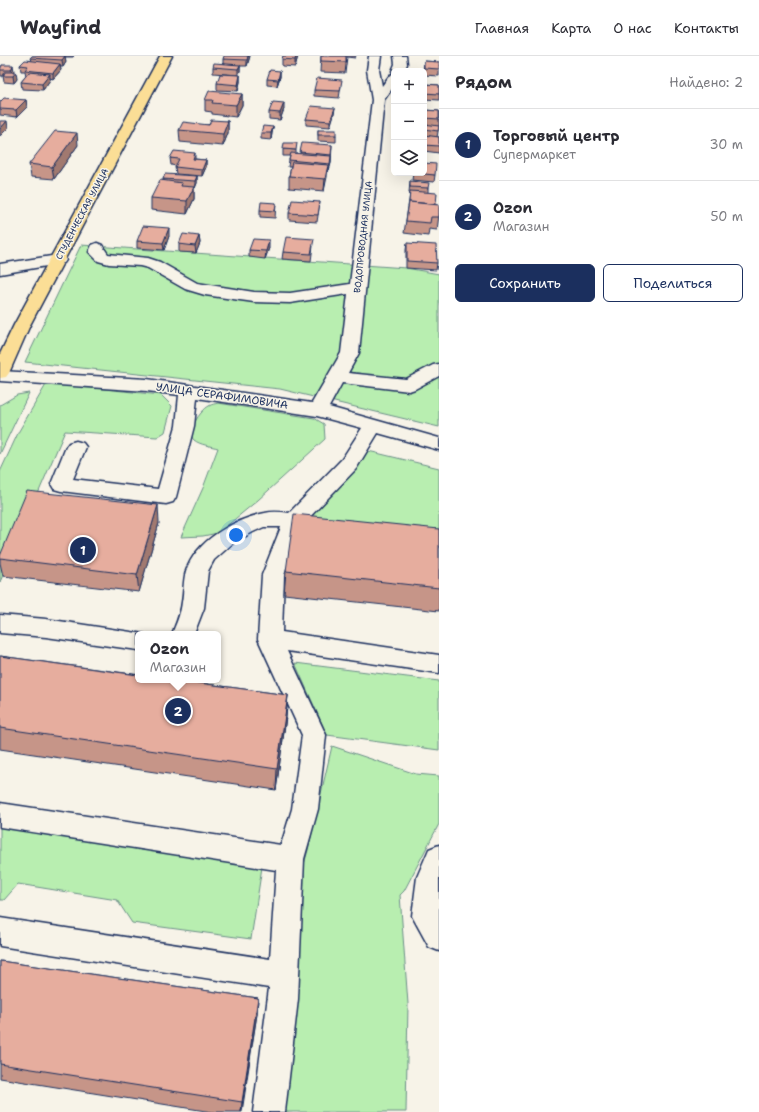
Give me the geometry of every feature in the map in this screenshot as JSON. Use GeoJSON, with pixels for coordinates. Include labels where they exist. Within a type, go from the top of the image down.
{"type":"FeatureCollection","features":[{"type":"Feature","properties":{"kind":"main road","name":"СТУДЕНЧЕСКАЯ УЛИЦА"},"geometry":{"type":"LineString","coordinates":[[2,363],[166,56]]}},
{"type":"Feature","properties":{"kind":"street","name":"ВОДОПРОВОДНАЯ УЛИЦА"},"geometry":{"type":"LineString","coordinates":[[318,410],[350,353],[378,100],[373,70],[375,56]]}},
{"type":"Feature","properties":{"kind":"street"},"geometry":{"type":"LineString","coordinates":[[399,68],[401,64],[400,56]]}},
{"type":"Feature","properties":{"kind":"street"},"geometry":{"type":"LineString","coordinates":[[378,100],[391,82]]}},
{"type":"Feature","properties":{"kind":"street"},"geometry":{"type":"LineString","coordinates":[[97,248],[97,252],[103,258],[142,261],[154,265],[191,286],[240,295],[290,298],[357,288]]}},
{"type":"Feature","properties":{"kind":"street"},"geometry":{"type":"LineString","coordinates":[[0,269],[58,260]]}},
{"type":"Feature","properties":{"kind":"street"},"geometry":{"type":"LineString","coordinates":[[337,377],[409,385],[439,369]]}},
{"type":"Feature","properties":{"kind":"street","name":"УЛИЦА СЕРАФИМОВИЧА"},"geometry":{"type":"LineString","coordinates":[[0,376],[147,385],[318,410],[439,444]]}},
{"type":"Feature","properties":{"kind":"street"},"geometry":{"type":"LineString","coordinates":[[76,447],[61,484],[166,497],[185,426],[188,392]]}},
{"type":"Feature","properties":{"kind":"street"},"geometry":{"type":"LineString","coordinates":[[269,1112],[283,999],[290,859],[305,809],[314,735],[270,639],[273,575],[294,521],[349,464],[373,426]]}},
{"type":"Feature","properties":{"kind":"street"},"geometry":{"type":"LineString","coordinates":[[184,631],[192,612],[197,570],[206,555],[221,542],[250,525],[264,520],[294,521]]}},
{"type":"Feature","properties":{"kind":"street"},"geometry":{"type":"LineString","coordinates":[[0,624],[46,628],[135,641]]}},
{"type":"Feature","properties":{"kind":"street"},"geometry":{"type":"LineString","coordinates":[[270,639],[439,664]]}},
{"type":"Feature","properties":{"kind":"street"},"geometry":{"type":"LineString","coordinates":[[0,814],[290,859]]}},
{"type":"Feature","properties":{"kind":"street"},"geometry":{"type":"LineString","coordinates":[[439,858],[431,876],[426,916],[439,937]]}},
{"type":"Feature","properties":{"kind":"street"},"geometry":{"type":"LineString","coordinates":[[0,932],[284,976]]}},
{"type":"Feature","properties":{"kind":"green space"},"geometry":{"type":"Polygon","coordinates":[[[81,245],[406,268],[439,274],[439,427],[280,389],[25,362],[81,245]]]}},
{"type":"Feature","properties":{"kind":"green space"},"geometry":{"type":"Polygon","coordinates":[[[47,383],[161,395],[172,406],[165,432],[157,437],[65,431],[0,582],[0,472],[19,431],[47,383]]]}},
{"type":"Feature","properties":{"kind":"green space"},"geometry":{"type":"Polygon","coordinates":[[[29,393],[0,454],[0,405],[17,395],[29,393]]]}},
{"type":"Feature","properties":{"kind":"green space"},"geometry":{"type":"Polygon","coordinates":[[[218,403],[314,418],[324,424],[325,439],[258,500],[218,533],[203,536],[181,537],[203,488],[218,448],[196,442],[191,432],[198,416],[206,408],[218,403]]]}},
{"type":"Feature","properties":{"kind":"green space"},"geometry":{"type":"Polygon","coordinates":[[[364,450],[439,468],[439,536],[303,519],[364,450]]]}},
{"type":"Feature","properties":{"kind":"green space"},"geometry":{"type":"Polygon","coordinates":[[[295,663],[439,681],[439,750],[327,735],[295,663]]]}},
{"type":"Feature","properties":{"kind":"green space"},"geometry":{"type":"Polygon","coordinates":[[[332,746],[416,774],[439,776],[439,824],[404,891],[400,895],[408,1004],[406,1112],[279,1112],[296,893],[308,850],[332,746]]]}},
{"type":"Feature","properties":{"kind":"green space"},"geometry":{"type":"Polygon","coordinates":[[[0,827],[262,867],[251,939],[132,923],[117,900],[18,884],[4,900],[0,900],[0,827]]]}},
{"type":"Feature","properties":{"kind":"building"},"geometry":{"type":"Polygon","coordinates":[[[32,56],[65,56],[62,60],[30,58],[32,56]]]}},
{"type":"Feature","properties":{"kind":"building"},"geometry":{"type":"Polygon","coordinates":[[[224,56],[248,56],[247,60],[223,59],[224,56]]]}},
{"type":"Feature","properties":{"kind":"building"},"geometry":{"type":"Polygon","coordinates":[[[283,56],[296,56],[295,60],[282,59],[283,56]]]}},
{"type":"Feature","properties":{"kind":"building"},"geometry":{"type":"Polygon","coordinates":[[[321,56],[346,56],[346,62],[321,61],[321,56]]]}},
{"type":"Feature","properties":{"kind":"building"},"geometry":{"type":"Polygon","coordinates":[[[25,60],[60,64],[53,73],[25,70],[28,66],[20,65],[25,60]]]}},
{"type":"Feature","properties":{"kind":"building"},"geometry":{"type":"Polygon","coordinates":[[[424,61],[439,62],[439,69],[424,68],[424,61]]]}},
{"type":"Feature","properties":{"kind":"building"},"geometry":{"type":"Polygon","coordinates":[[[214,63],[240,65],[238,69],[213,67],[214,63]]]}},
{"type":"Feature","properties":{"kind":"building"},"geometry":{"type":"Polygon","coordinates":[[[2,65],[13,65],[11,70],[0,70],[2,65]]]}},
{"type":"Feature","properties":{"kind":"building"},"geometry":{"type":"Polygon","coordinates":[[[270,70],[280,71],[278,80],[267,79],[270,70]]]}},
{"type":"Feature","properties":{"kind":"building"},"geometry":{"type":"Polygon","coordinates":[[[5,72],[16,72],[13,76],[3,76],[5,72]]]}},
{"type":"Feature","properties":{"kind":"building"},"geometry":{"type":"Polygon","coordinates":[[[29,72],[50,74],[42,84],[21,82],[29,72]]]}},
{"type":"Feature","properties":{"kind":"building"},"geometry":{"type":"Polygon","coordinates":[[[220,74],[240,75],[238,85],[217,83],[220,74]]]}},
{"type":"Feature","properties":{"kind":"building"},"geometry":{"type":"Polygon","coordinates":[[[317,78],[342,80],[340,91],[314,90],[317,78]]]}},
{"type":"Feature","properties":{"kind":"building"},"geometry":{"type":"Polygon","coordinates":[[[427,84],[439,85],[439,94],[427,93],[427,84]]]}},
{"type":"Feature","properties":{"kind":"building"},"geometry":{"type":"Polygon","coordinates":[[[209,91],[242,94],[236,105],[212,103],[213,100],[205,100],[209,91]]]}},
{"type":"Feature","properties":{"kind":"building"},"geometry":{"type":"Polygon","coordinates":[[[4,98],[26,100],[16,110],[0,109],[0,102],[4,98]]]}},
{"type":"Feature","properties":{"kind":"building"},"geometry":{"type":"Polygon","coordinates":[[[273,102],[284,103],[280,113],[269,112],[273,102]]]}},
{"type":"Feature","properties":{"kind":"building"},"geometry":{"type":"Polygon","coordinates":[[[311,106],[335,108],[330,121],[306,119],[311,106]]]}},
{"type":"Feature","properties":{"kind":"building"},"geometry":{"type":"Polygon","coordinates":[[[427,110],[439,111],[439,119],[427,118],[427,110]]]}},
{"type":"Feature","properties":{"kind":"building"},"geometry":{"type":"Polygon","coordinates":[[[211,120],[228,121],[223,134],[179,130],[183,122],[209,125],[211,120]]]}},
{"type":"Feature","properties":{"kind":"building"},"geometry":{"type":"Polygon","coordinates":[[[0,121],[7,121],[0,129],[0,121]]]}},
{"type":"Feature","properties":{"kind":"building"},"geometry":{"type":"Polygon","coordinates":[[[427,124],[439,126],[438,131],[427,129],[427,124]]]}},
{"type":"Feature","properties":{"kind":"building"},"geometry":{"type":"Polygon","coordinates":[[[263,126],[273,127],[271,133],[261,133],[263,126]]]}},
{"type":"Feature","properties":{"kind":"building"},"geometry":{"type":"Polygon","coordinates":[[[318,130],[336,130],[336,135],[318,135],[318,130]]]}},
{"type":"Feature","properties":{"kind":"building"},"geometry":{"type":"Polygon","coordinates":[[[55,131],[77,133],[52,167],[29,164],[55,131]]]}},
{"type":"Feature","properties":{"kind":"building"},"geometry":{"type":"Polygon","coordinates":[[[427,135],[439,137],[439,146],[427,145],[427,135]]]}},
{"type":"Feature","properties":{"kind":"building"},"geometry":{"type":"Polygon","coordinates":[[[284,143],[297,143],[296,150],[283,149],[284,143]]]}},
{"type":"Feature","properties":{"kind":"building"},"geometry":{"type":"Polygon","coordinates":[[[302,143],[332,145],[331,155],[300,152],[302,143]]]}},
{"type":"Feature","properties":{"kind":"building"},"geometry":{"type":"Polygon","coordinates":[[[174,151],[195,153],[193,159],[206,160],[202,170],[175,167],[179,159],[170,158],[174,151]]]}},
{"type":"Feature","properties":{"kind":"building"},"geometry":{"type":"Polygon","coordinates":[[[291,153],[331,156],[330,164],[289,160],[291,153]]]}},
{"type":"Feature","properties":{"kind":"building"},"geometry":{"type":"Polygon","coordinates":[[[292,162],[328,165],[325,179],[289,176],[292,162]]]}},
{"type":"Feature","properties":{"kind":"building"},"geometry":{"type":"Polygon","coordinates":[[[427,163],[436,164],[435,175],[427,174],[427,163]]]}},
{"type":"Feature","properties":{"kind":"building"},"geometry":{"type":"Polygon","coordinates":[[[165,174],[197,176],[195,181],[163,179],[165,174]]]}},
{"type":"Feature","properties":{"kind":"building"},"geometry":{"type":"Polygon","coordinates":[[[160,180],[182,183],[181,186],[194,187],[187,201],[151,198],[160,180]]]}},
{"type":"Feature","properties":{"kind":"building"},"geometry":{"type":"Polygon","coordinates":[[[410,181],[429,183],[428,188],[410,187],[410,181]]]}},
{"type":"Feature","properties":{"kind":"building"},"geometry":{"type":"Polygon","coordinates":[[[410,191],[437,193],[436,204],[409,202],[410,191]]]}},
{"type":"Feature","properties":{"kind":"building"},"geometry":{"type":"Polygon","coordinates":[[[292,200],[320,202],[318,215],[289,213],[292,200]]]}},
{"type":"Feature","properties":{"kind":"building"},"geometry":{"type":"Polygon","coordinates":[[[261,202],[276,203],[275,211],[260,210],[261,202]]]}},
{"type":"Feature","properties":{"kind":"building"},"geometry":{"type":"Polygon","coordinates":[[[409,202],[439,205],[439,217],[431,217],[430,223],[406,221],[409,202]]]}},
{"type":"Feature","properties":{"kind":"building"},"geometry":{"type":"Polygon","coordinates":[[[143,226],[169,228],[163,243],[137,241],[143,226]]]}},
{"type":"Feature","properties":{"kind":"building"},"geometry":{"type":"Polygon","coordinates":[[[183,234],[199,236],[195,246],[179,244],[183,234]]]}},
{"type":"Feature","properties":{"kind":"building"},"geometry":{"type":"Polygon","coordinates":[[[286,237],[314,239],[311,254],[283,252],[286,237]]]}},
{"type":"Feature","properties":{"kind":"building"},"geometry":{"type":"Polygon","coordinates":[[[253,239],[269,240],[266,251],[249,250],[253,239]]]}},
{"type":"Feature","properties":{"kind":"building"},"geometry":{"type":"Polygon","coordinates":[[[407,243],[436,245],[437,263],[407,261],[407,243]]]}},
{"type":"Feature","properties":{"kind":"building"},"geometry":{"type":"Polygon","coordinates":[[[27,491],[158,505],[137,575],[0,558],[27,491]]]}},
{"type":"Feature","properties":{"kind":"building"},"geometry":{"type":"Polygon","coordinates":[[[294,514],[439,529],[439,588],[286,571],[294,514]]]}},
{"type":"Feature","properties":{"kind":"building"},"geometry":{"type":"Polygon","coordinates":[[[0,656],[135,675],[135,683],[199,683],[288,695],[277,769],[0,728],[0,656]]]}},
{"type":"Feature","properties":{"kind":"building"},"geometry":{"type":"Polygon","coordinates":[[[0,961],[258,998],[242,1102],[0,1064],[0,961]]]}},
{"type":"Feature","properties":{"kind":"place","name":"Торговый центр"},"geometry":{"type":"Point","coordinates":[83,550]}},
{"type":"Feature","properties":{"kind":"place","name":"Ozon"},"geometry":{"type":"Point","coordinates":[178,711]}}]}
